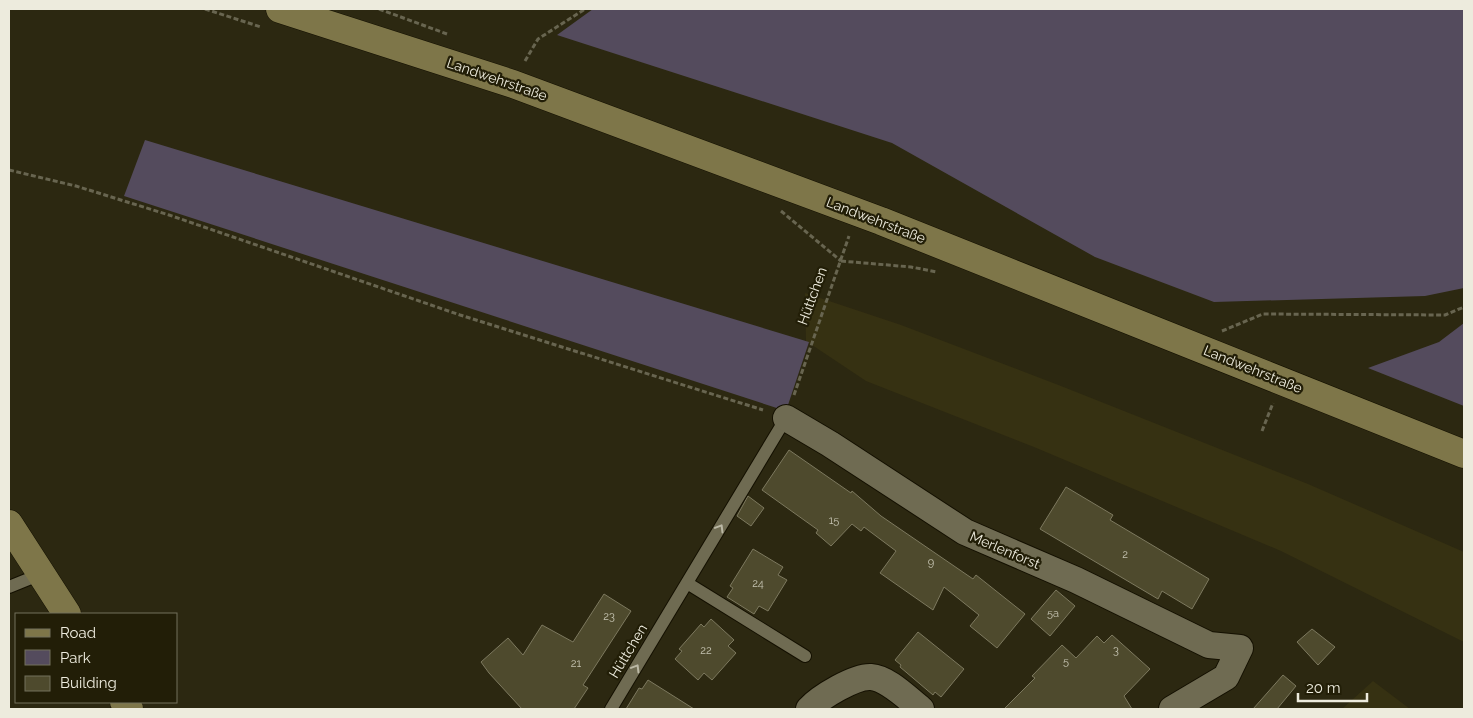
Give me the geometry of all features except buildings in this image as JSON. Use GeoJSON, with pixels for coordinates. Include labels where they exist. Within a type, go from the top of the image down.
{"type":"FeatureCollection","features":[{"type":"Feature","properties":{"kind":"main road","name":"Landwehrstraße"},"geometry":{"type":"LineString","coordinates":[[280,9],[513,84],[881,221],[1464,454]]}},
{"type":"Feature","properties":{"kind":"main road"},"geometry":{"type":"LineString","coordinates":[[9,524],[66,613]]}},
{"type":"Feature","properties":{"kind":"street","name":"Merlenforst"},"geometry":{"type":"LineString","coordinates":[[786,418],[830,444],[965,532],[1076,580],[1210,645],[1240,648],[1226,677],[1172,709]]}},
{"type":"Feature","properties":{"kind":"street"},"geometry":{"type":"LineString","coordinates":[[809,709],[817,701],[849,682],[871,677],[889,683],[920,709]]}},
{"type":"Feature","properties":{"kind":"lane","name":"Hüttchen"},"geometry":{"type":"LineString","coordinates":[[611,709],[786,418]]}},
{"type":"Feature","properties":{"kind":"lane"},"geometry":{"type":"LineString","coordinates":[[9,587],[41,574]]}},
{"type":"Feature","properties":{"kind":"lane"},"geometry":{"type":"LineString","coordinates":[[687,583],[805,656]]}},
{"type":"Feature","properties":{"kind":"path"},"geometry":{"type":"LineString","coordinates":[[513,84],[538,39],[585,9]]}},
{"type":"Feature","properties":{"kind":"path"},"geometry":{"type":"LineString","coordinates":[[9,170],[76,186],[169,215],[460,316],[786,418]]}},
{"type":"Feature","properties":{"kind":"path","name":"Hüttchen"},"geometry":{"type":"LineString","coordinates":[[780,210],[840,263],[802,369]]}},
{"type":"Feature","properties":{"kind":"path"},"geometry":{"type":"LineString","coordinates":[[850,233],[840,263],[911,267],[944,274]]}},
{"type":"Feature","properties":{"kind":"path"},"geometry":{"type":"LineString","coordinates":[[1212,352],[1222,331],[1263,314],[1445,315],[1464,307]]}},
{"type":"Feature","properties":{"kind":"path"},"geometry":{"type":"LineString","coordinates":[[1262,431],[1273,402]]}},
{"type":"Feature","properties":{"kind":"shaded area"},"geometry":{"type":"Polygon","coordinates":[[[805,293],[901,325],[1061,386],[1308,484],[1464,552],[1464,642],[1281,551],[1034,447],[866,381],[806,341],[805,293]]]}},
{"type":"Feature","properties":{"kind":"shaded area"},"geometry":{"type":"Polygon","coordinates":[[[1373,681],[1410,709],[1342,709],[1373,681]]]}},
{"type":"Feature","properties":{"kind":"green space"},"geometry":{"type":"Polygon","coordinates":[[[593,9],[1464,9],[1464,288],[1425,296],[1214,302],[1095,257],[892,143],[557,35],[593,9]]]}},
{"type":"Feature","properties":{"kind":"green space"},"geometry":{"type":"Polygon","coordinates":[[[145,140],[809,342],[786,411],[124,196],[145,140]]]}},
{"type":"Feature","properties":{"kind":"green space"},"geometry":{"type":"Polygon","coordinates":[[[1464,323],[1464,406],[1368,368],[1439,342],[1464,323]]]}}]}
